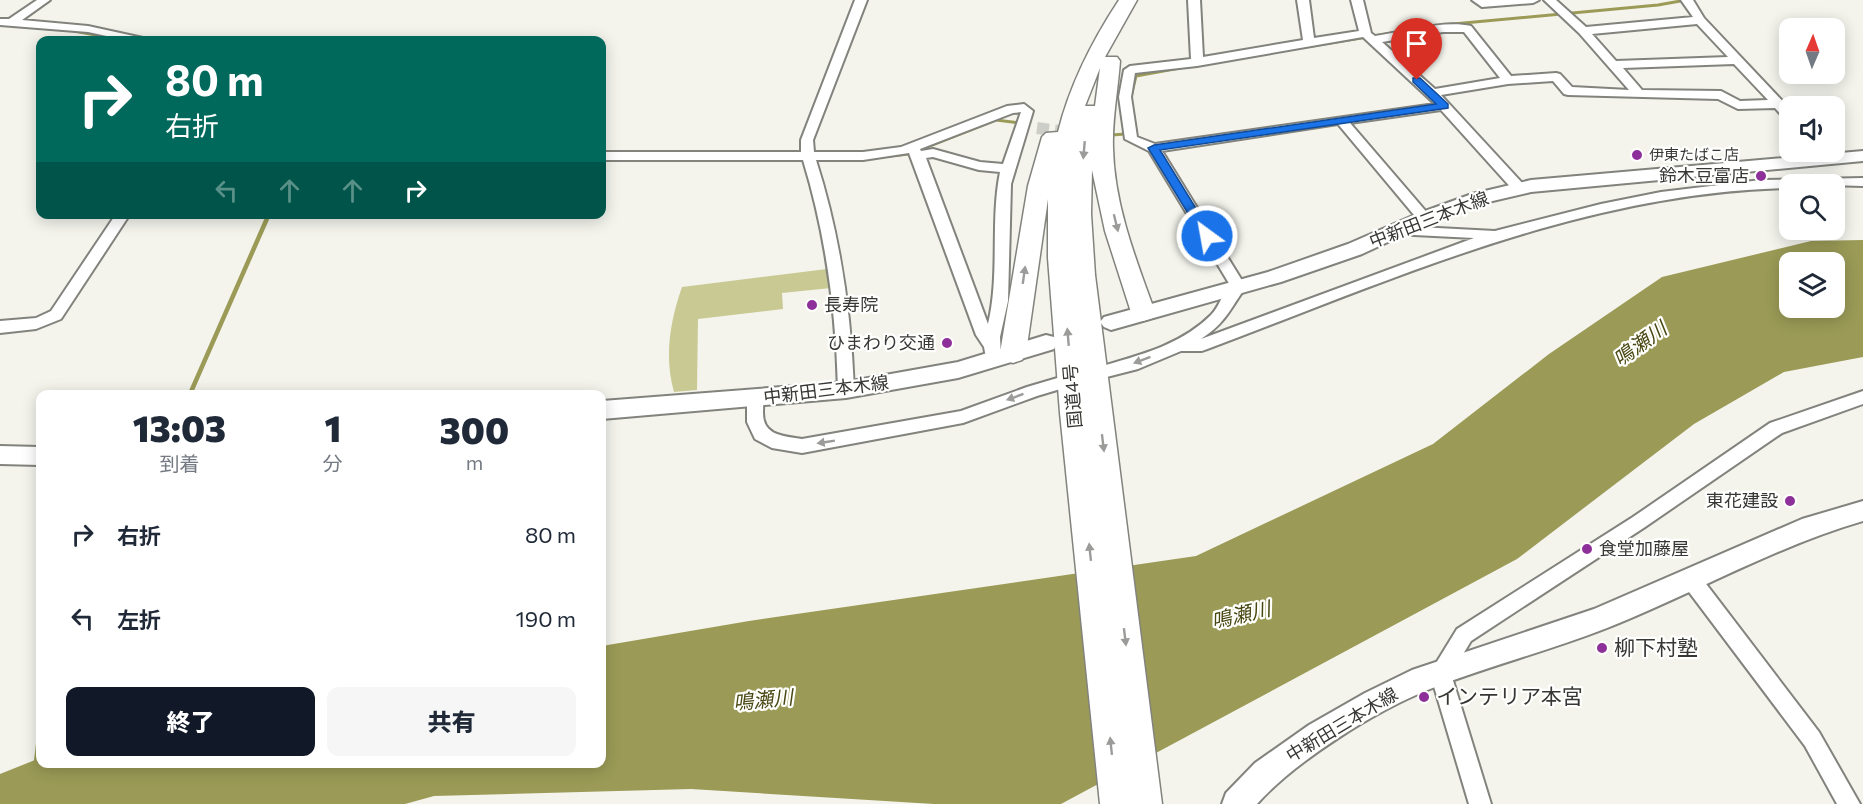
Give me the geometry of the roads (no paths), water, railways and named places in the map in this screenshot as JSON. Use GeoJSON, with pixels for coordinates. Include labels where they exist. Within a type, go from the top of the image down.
{"type":"FeatureCollection","features":[{"type":"Feature","properties":{"kind":"highway","name":"国道4号"},"geometry":{"type":"LineString","coordinates":[[1128,0],[1089,69],[1073,111],[1062,158],[1059,209],[1144,804]]}},
{"type":"Feature","properties":{"kind":"highway","name":"国道4号"},"geometry":{"type":"LineString","coordinates":[[1118,804],[1084,384],[1081,200],[1085,141],[1090,114],[1110,61],[1129,23],[1144,0]]}},
{"type":"Feature","properties":{"kind":"highway"},"geometry":{"type":"LineString","coordinates":[[999,352],[1050,145],[1082,68],[1109,32]]}},
{"type":"Feature","properties":{"kind":"highway"},"geometry":{"type":"LineString","coordinates":[[1110,61],[1102,150],[1105,174],[1129,274],[1143,312]]}},
{"type":"Feature","properties":{"kind":"main road","name":"中新田三本木線"},"geometry":{"type":"LineString","coordinates":[[1845,155],[1863,156]]}},
{"type":"Feature","properties":{"kind":"main road","name":"中新田三本木線"},"geometry":{"type":"LineString","coordinates":[[1111,322],[1236,288],[1312,264],[1479,198],[1519,189],[1779,160]]}},
{"type":"Feature","properties":{"kind":"main road","name":"中新田三本木線"},"geometry":{"type":"LineString","coordinates":[[606,410],[846,390],[958,370],[999,352],[1046,343]]}},
{"type":"Feature","properties":{"kind":"main road"},"geometry":{"type":"LineString","coordinates":[[0,455],[36,456]]}},
{"type":"Feature","properties":{"kind":"main road","name":"中新田三本木線"},"geometry":{"type":"LineString","coordinates":[[1237,804],[1265,772],[1318,735],[1375,702],[1440,673],[1599,619],[1811,526],[1863,511]]}},
{"type":"Feature","properties":{"kind":"street"},"geometry":{"type":"LineString","coordinates":[[6,25],[44,0]]}},
{"type":"Feature","properties":{"kind":"street"},"geometry":{"type":"LineString","coordinates":[[846,390],[834,258],[809,158],[807,140],[861,0]]}},
{"type":"Feature","properties":{"kind":"street"},"geometry":{"type":"LineString","coordinates":[[1194,0],[1197,62]]}},
{"type":"Feature","properties":{"kind":"street"},"geometry":{"type":"LineString","coordinates":[[1303,0],[1310,43]]}},
{"type":"Feature","properties":{"kind":"street"},"geometry":{"type":"LineString","coordinates":[[1357,0],[1369,37],[1432,93],[1519,189]]}},
{"type":"Feature","properties":{"kind":"street"},"geometry":{"type":"LineString","coordinates":[[1478,0],[1482,4],[1533,0]]}},
{"type":"Feature","properties":{"kind":"street"},"geometry":{"type":"LineString","coordinates":[[1550,0],[1583,31],[1639,94]]}},
{"type":"Feature","properties":{"kind":"street"},"geometry":{"type":"LineString","coordinates":[[1688,1],[1700,20],[1779,107]]}},
{"type":"Feature","properties":{"kind":"street"},"geometry":{"type":"LineString","coordinates":[[1583,31],[1700,20]]}},
{"type":"Feature","properties":{"kind":"street"},"geometry":{"type":"LineString","coordinates":[[6,25],[88,29],[121,36]]}},
{"type":"Feature","properties":{"kind":"street"},"geometry":{"type":"LineString","coordinates":[[1444,106],[1154,148],[1126,139],[1125,97],[1130,70],[1197,62],[1310,43],[1467,28],[1508,80]]}},
{"type":"Feature","properties":{"kind":"street"},"geometry":{"type":"LineString","coordinates":[[1614,65],[1736,60]]}},
{"type":"Feature","properties":{"kind":"street"},"geometry":{"type":"LineString","coordinates":[[1432,93],[1508,80],[1556,77],[1568,91],[1721,95],[1738,105],[1776,104]]}},
{"type":"Feature","properties":{"kind":"street"},"geometry":{"type":"LineString","coordinates":[[915,152],[1018,108],[1028,111],[1031,127],[1022,131],[1008,169],[1003,204],[999,352]]}},
{"type":"Feature","properties":{"kind":"street"},"geometry":{"type":"LineString","coordinates":[[1341,120],[1424,218]]}},
{"type":"Feature","properties":{"kind":"street"},"geometry":{"type":"LineString","coordinates":[[755,399],[755,422],[761,434],[772,441],[802,446],[963,417],[1033,391],[1084,384],[1180,345],[1216,318],[1233,300],[1236,288],[1154,148]]}},
{"type":"Feature","properties":{"kind":"street"},"geometry":{"type":"LineString","coordinates":[[915,152],[984,334],[999,352]]}},
{"type":"Feature","properties":{"kind":"street"},"geometry":{"type":"LineString","coordinates":[[606,156],[809,158],[915,152],[933,153],[979,166],[1008,169]]}},
{"type":"Feature","properties":{"kind":"street"},"geometry":{"type":"LineString","coordinates":[[1180,345],[1196,347],[1500,234],[1601,208],[1661,196],[1761,184],[1863,183]]}},
{"type":"Feature","properties":{"kind":"street"},"geometry":{"type":"LineString","coordinates":[[0,327],[39,323],[56,315],[120,219]]}},
{"type":"Feature","properties":{"kind":"street"},"geometry":{"type":"LineString","coordinates":[[1400,231],[1500,234]]}},
{"type":"Feature","properties":{"kind":"street"},"geometry":{"type":"LineString","coordinates":[[1480,804],[1440,673],[1464,635],[1639,522],[1776,428],[1863,397]]}},
{"type":"Feature","properties":{"kind":"street"},"geometry":{"type":"LineString","coordinates":[[1690,578],[1812,739],[1849,804]]}},
{"type":"Feature","properties":{"kind":"water","name":"鳴瀬川"},"geometry":{"type":"Polygon","coordinates":[[[1863,240],[1863,357],[1784,372],[1694,424],[1517,559],[1061,804],[934,804],[691,789],[434,796],[405,804],[0,804],[0,774],[36,760],[36,768],[606,768],[606,645],[749,621],[1196,556],[1433,444],[1549,354],[1662,277],[1811,241],[1863,240]]]}},
{"type":"Feature","properties":{"kind":"waterway"},"geometry":{"type":"LineString","coordinates":[[1442,25],[1658,5],[1686,0]]}},
{"type":"Feature","properties":{"kind":"waterway"},"geometry":{"type":"LineString","coordinates":[[1312,46],[1410,30]]}},
{"type":"Feature","properties":{"kind":"waterway"},"geometry":{"type":"LineString","coordinates":[[74,31],[101,36]]}},
{"type":"Feature","properties":{"kind":"waterway"},"geometry":{"type":"LineString","coordinates":[[1132,107],[1131,97],[1136,76],[1191,66]]}},
{"type":"Feature","properties":{"kind":"waterway"},"geometry":{"type":"LineString","coordinates":[[871,158],[909,154],[996,120],[1020,123]]}},
{"type":"Feature","properties":{"kind":"waterway"},"geometry":{"type":"LineString","coordinates":[[1112,135],[1125,134]]}},
{"type":"Feature","properties":{"kind":"waterway"},"geometry":{"type":"LineString","coordinates":[[606,160],[662,160]]}},
{"type":"Feature","properties":{"kind":"waterway"},"geometry":{"type":"LineString","coordinates":[[192,390],[267,219]]}},
{"type":"Feature","properties":{"kind":"tunnel"},"geometry":{"type":"LineString","coordinates":[[1037,128],[1081,134]]}},
{"type":"Feature","properties":{"kind":"place","name":"伊東たばこ店"},"geometry":{"type":"Point","coordinates":[1637,155]}},
{"type":"Feature","properties":{"kind":"place","name":"鈴木豆富店"},"geometry":{"type":"Point","coordinates":[1761,176]}},
{"type":"Feature","properties":{"kind":"place","name":"長寿院"},"geometry":{"type":"Point","coordinates":[812,305]}},
{"type":"Feature","properties":{"kind":"place","name":"ひまわり交通"},"geometry":{"type":"Point","coordinates":[947,343]}},
{"type":"Feature","properties":{"kind":"place","name":"東花建設"},"geometry":{"type":"Point","coordinates":[1790,501]}},
{"type":"Feature","properties":{"kind":"place","name":"食堂加藤屋"},"geometry":{"type":"Point","coordinates":[1587,549]}},
{"type":"Feature","properties":{"kind":"place","name":"柳下村塾"},"geometry":{"type":"Point","coordinates":[1602,648]}},
{"type":"Feature","properties":{"kind":"place","name":"インテリア本宮"},"geometry":{"type":"Point","coordinates":[1424,697]}}]}
